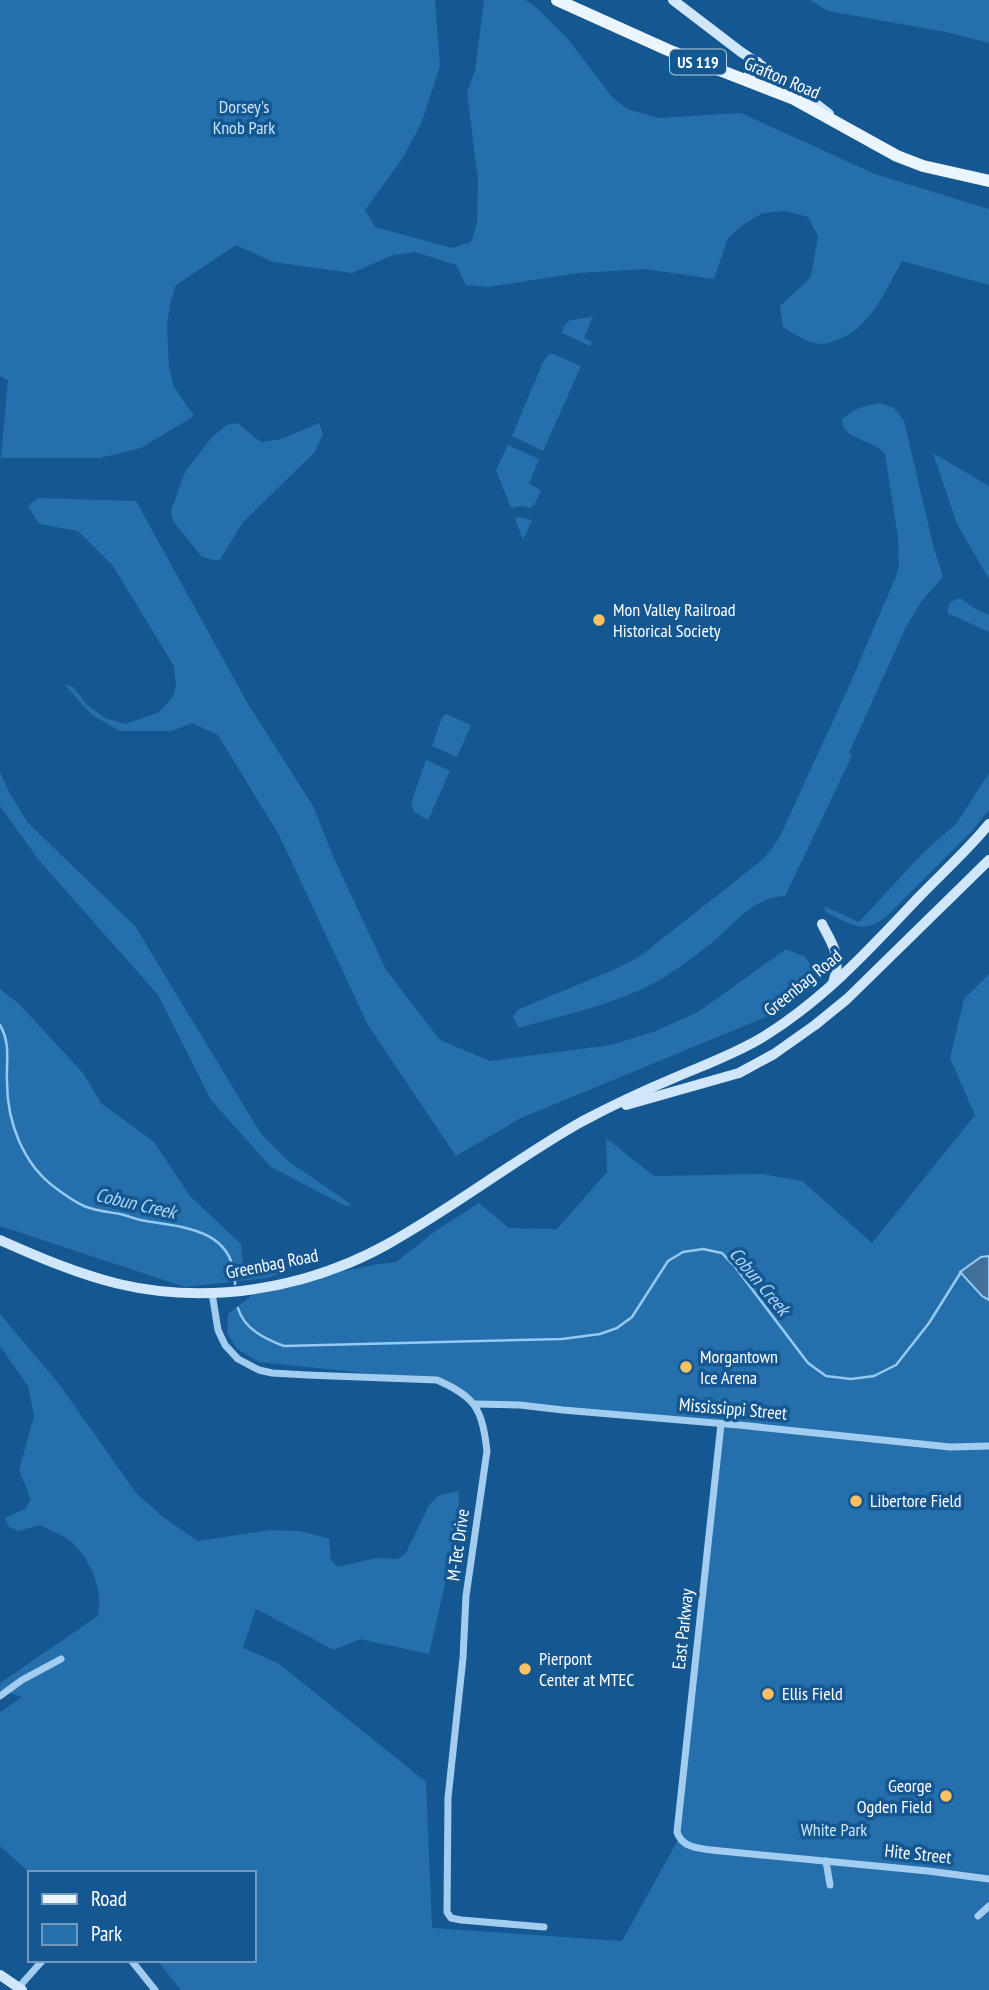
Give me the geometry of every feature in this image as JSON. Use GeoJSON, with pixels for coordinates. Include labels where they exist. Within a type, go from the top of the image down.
{"type":"FeatureCollection","features":[{"type":"Feature","properties":{"kind":"main road","name":"Grafton Road"},"geometry":{"type":"LineString","coordinates":[[556,0],[668,50],[794,99],[840,123]]}},
{"type":"Feature","properties":{"kind":"main road"},"geometry":{"type":"LineString","coordinates":[[673,0],[840,123]]}},
{"type":"Feature","properties":{"kind":"main road"},"geometry":{"type":"LineString","coordinates":[[747,80],[757,63]]}},
{"type":"Feature","properties":{"kind":"main road","name":"US 119"},"geometry":{"type":"LineString","coordinates":[[840,123],[875,144],[923,166],[989,181]]}},
{"type":"Feature","properties":{"kind":"main road","name":"Greenbag Road"},"geometry":{"type":"LineString","coordinates":[[0,1240],[74,1270],[120,1284],[182,1292],[240,1291],[297,1281],[331,1271],[405,1234],[537,1148],[600,1112],[640,1092],[729,1055],[762,1037],[832,986],[989,824]]}},
{"type":"Feature","properties":{"kind":"main road","name":"Greenbag Road"},"geometry":{"type":"LineString","coordinates":[[600,1112],[739,1073],[774,1055],[847,999],[989,860]]}},
{"type":"Feature","properties":{"kind":"main road"},"geometry":{"type":"LineString","coordinates":[[822,924],[838,960],[832,986]]}},
{"type":"Feature","properties":{"kind":"main road"},"geometry":{"type":"LineString","coordinates":[[0,1975],[20,1989]]}},
{"type":"Feature","properties":{"kind":"street"},"geometry":{"type":"LineString","coordinates":[[212,1293],[218,1330],[225,1345],[238,1359],[250,1366],[272,1373],[437,1380],[475,1404]]}},
{"type":"Feature","properties":{"kind":"street","name":"Mississippi Street"},"geometry":{"type":"LineString","coordinates":[[475,1404],[503,1403],[950,1447],[989,1446]]}},
{"type":"Feature","properties":{"kind":"street","name":"M-Tec Drive"},"geometry":{"type":"LineString","coordinates":[[475,1404],[485,1433],[487,1451],[466,1596],[463,1658],[448,1798],[447,1912],[451,1917],[461,1920],[544,1927]]}},
{"type":"Feature","properties":{"kind":"street","name":"East Parkway"},"geometry":{"type":"LineString","coordinates":[[678,1838],[720,1424]]}},
{"type":"Feature","properties":{"kind":"street"},"geometry":{"type":"LineString","coordinates":[[0,1696],[40,1669],[61,1659]]}},
{"type":"Feature","properties":{"kind":"street","name":"Hite Street"},"geometry":{"type":"LineString","coordinates":[[678,1838],[696,1848],[989,1879]]}},
{"type":"Feature","properties":{"kind":"street"},"geometry":{"type":"LineString","coordinates":[[826,1861],[830,1885]]}},
{"type":"Feature","properties":{"kind":"street"},"geometry":{"type":"LineString","coordinates":[[978,1916],[989,1906]]}},
{"type":"Feature","properties":{"kind":"street"},"geometry":{"type":"LineString","coordinates":[[20,1989],[41,1962]]}},
{"type":"Feature","properties":{"kind":"street"},"geometry":{"type":"LineString","coordinates":[[133,1962],[155,1990]]}},
{"type":"Feature","properties":{"kind":"green space","name":"Dorsey's Knob Park"},"geometry":{"type":"Polygon","coordinates":[[[0,0],[435,0],[440,66],[421,124],[402,159],[365,210],[375,227],[452,248],[471,242],[477,223],[478,181],[467,92],[475,71],[484,0],[525,0],[537,8],[568,39],[611,96],[627,109],[658,118],[741,113],[875,174],[989,209],[989,285],[902,261],[867,319],[846,336],[818,344],[783,327],[780,306],[811,277],[818,236],[808,217],[785,211],[763,213],[728,238],[714,279],[645,269],[578,273],[488,287],[466,285],[456,265],[415,252],[393,255],[352,273],[273,262],[236,245],[176,285],[170,304],[167,325],[169,367],[174,387],[194,416],[141,448],[100,458],[1,458],[8,380],[0,376],[0,0]]]}},
{"type":"Feature","properties":{"kind":"green space"},"geometry":{"type":"Polygon","coordinates":[[[810,0],[989,0],[989,43],[946,32],[828,11],[810,0]]]}},
{"type":"Feature","properties":{"kind":"green space"},"geometry":{"type":"Polygon","coordinates":[[[593,317],[584,338],[592,342],[590,346],[562,333],[570,320],[593,317]]]}},
{"type":"Feature","properties":{"kind":"green space"},"geometry":{"type":"Polygon","coordinates":[[[549,354],[581,366],[543,451],[512,436],[543,362],[549,354]]]}},
{"type":"Feature","properties":{"kind":"green space"},"geometry":{"type":"Polygon","coordinates":[[[879,403],[894,408],[904,421],[943,577],[921,602],[906,627],[849,753],[851,758],[785,896],[774,897],[754,906],[688,961],[642,989],[596,1006],[518,1028],[513,1016],[519,1009],[639,957],[762,860],[780,836],[850,684],[899,565],[898,537],[885,454],[874,445],[853,436],[844,427],[842,420],[854,410],[879,403]]]}},
{"type":"Feature","properties":{"kind":"green space"},"geometry":{"type":"Polygon","coordinates":[[[237,423],[261,442],[281,439],[319,423],[323,433],[315,452],[243,522],[219,561],[202,557],[173,521],[171,511],[185,472],[212,437],[227,425],[237,423]]]}},
{"type":"Feature","properties":{"kind":"green space"},"geometry":{"type":"Polygon","coordinates":[[[508,445],[539,459],[529,484],[541,490],[531,508],[511,508],[496,470],[508,445]]]}},
{"type":"Feature","properties":{"kind":"green space"},"geometry":{"type":"Polygon","coordinates":[[[933,453],[989,486],[989,579],[957,524],[933,453]]]}},
{"type":"Feature","properties":{"kind":"green space"},"geometry":{"type":"Polygon","coordinates":[[[38,498],[136,501],[248,704],[313,806],[386,970],[440,1040],[490,1061],[611,1045],[656,1031],[698,1012],[786,949],[805,957],[817,974],[789,1004],[773,1014],[521,1118],[456,1156],[368,1025],[279,835],[218,735],[192,723],[172,731],[120,731],[92,715],[64,684],[74,688],[87,705],[105,718],[125,724],[158,713],[172,698],[176,687],[174,666],[113,566],[78,531],[39,524],[28,506],[38,498]]]}},
{"type":"Feature","properties":{"kind":"green space"},"geometry":{"type":"Polygon","coordinates":[[[515,518],[532,520],[523,540],[515,518]]]}},
{"type":"Feature","properties":{"kind":"green space"},"geometry":{"type":"Polygon","coordinates":[[[960,598],[989,615],[989,632],[947,613],[950,602],[960,598]]]}},
{"type":"Feature","properties":{"kind":"green space"},"geometry":{"type":"Polygon","coordinates":[[[446,714],[471,725],[457,757],[432,746],[442,717],[446,714]]]}},
{"type":"Feature","properties":{"kind":"green space"},"geometry":{"type":"Polygon","coordinates":[[[426,760],[450,771],[428,820],[414,812],[411,803],[426,760]]]}},
{"type":"Feature","properties":{"kind":"green space"},"geometry":{"type":"Polygon","coordinates":[[[0,772],[28,823],[135,926],[261,1134],[288,1161],[352,1205],[346,1206],[271,1167],[211,1100],[158,995],[38,859],[0,806],[0,772]]]}},
{"type":"Feature","properties":{"kind":"green space"},"geometry":{"type":"Polygon","coordinates":[[[989,773],[989,810],[971,832],[887,916],[863,927],[850,924],[826,912],[824,906],[859,922],[923,853],[956,824],[989,773]]]}},
{"type":"Feature","properties":{"kind":"green space","name":"White Park"},"geometry":{"type":"Polygon","coordinates":[[[989,974],[989,1990],[181,1990],[159,1962],[256,1962],[256,1871],[28,1871],[0,1846],[0,1712],[22,1697],[0,1690],[0,1683],[98,1616],[99,1596],[89,1565],[69,1540],[39,1525],[19,1531],[9,1527],[5,1518],[25,1509],[31,1499],[19,1470],[34,1416],[28,1386],[0,1346],[0,1314],[59,1384],[136,1493],[163,1517],[198,1541],[270,1530],[301,1531],[329,1539],[331,1560],[338,1567],[376,1558],[398,1559],[406,1553],[429,1505],[439,1495],[459,1491],[458,1527],[429,1654],[360,1639],[334,1650],[256,1609],[243,1648],[278,1663],[426,1782],[432,1928],[622,1941],[679,1838],[720,1424],[475,1404],[451,1386],[422,1379],[259,1362],[237,1349],[227,1333],[228,1314],[261,1288],[396,1262],[437,1230],[479,1203],[509,1228],[557,1229],[607,1172],[606,1138],[654,1176],[762,1174],[802,1181],[872,1243],[975,1115],[950,1058],[964,999],[989,974]]]}},
{"type":"Feature","properties":{"kind":"green space"},"geometry":{"type":"Polygon","coordinates":[[[0,989],[19,1004],[83,1073],[101,1103],[154,1142],[190,1196],[241,1244],[243,1267],[294,1267],[268,1278],[185,1287],[0,1226],[0,989]]]}},
{"type":"Feature","properties":{"kind":"shaded area"},"geometry":{"type":"Polygon","coordinates":[[[989,1256],[989,1300],[960,1272],[981,1257],[989,1256]]]}},
{"type":"Feature","properties":{"kind":"waterway","name":"Cobun Creek"},"geometry":{"type":"LineString","coordinates":[[0,1025],[7,1046],[10,1112],[19,1142],[35,1168],[57,1189],[88,1208],[177,1226],[206,1235],[218,1242],[227,1253],[233,1266],[235,1284]]}},
{"type":"Feature","properties":{"kind":"waterway","name":"Cobun Creek"},"geometry":{"type":"LineString","coordinates":[[238,1308],[250,1327],[284,1346],[562,1339],[600,1334],[617,1328],[632,1317],[668,1261],[683,1252],[703,1249],[722,1253],[736,1268],[808,1363],[826,1376],[851,1379],[874,1376],[896,1365],[929,1323],[961,1272]]}},
{"type":"Feature","properties":{"kind":"place","name":"Mon Valley Railroad Historical Society"},"geometry":{"type":"Point","coordinates":[599,620]}},
{"type":"Feature","properties":{"kind":"place","name":"Morgantown Ice Arena"},"geometry":{"type":"Point","coordinates":[686,1367]}},
{"type":"Feature","properties":{"kind":"place","name":"Libertore Field"},"geometry":{"type":"Point","coordinates":[856,1501]}},
{"type":"Feature","properties":{"kind":"place","name":"Pierpont Center at MTEC"},"geometry":{"type":"Point","coordinates":[525,1669]}},
{"type":"Feature","properties":{"kind":"place","name":"Ellis Field"},"geometry":{"type":"Point","coordinates":[768,1694]}},
{"type":"Feature","properties":{"kind":"place","name":"George Ogden Field"},"geometry":{"type":"Point","coordinates":[946,1796]}}]}
